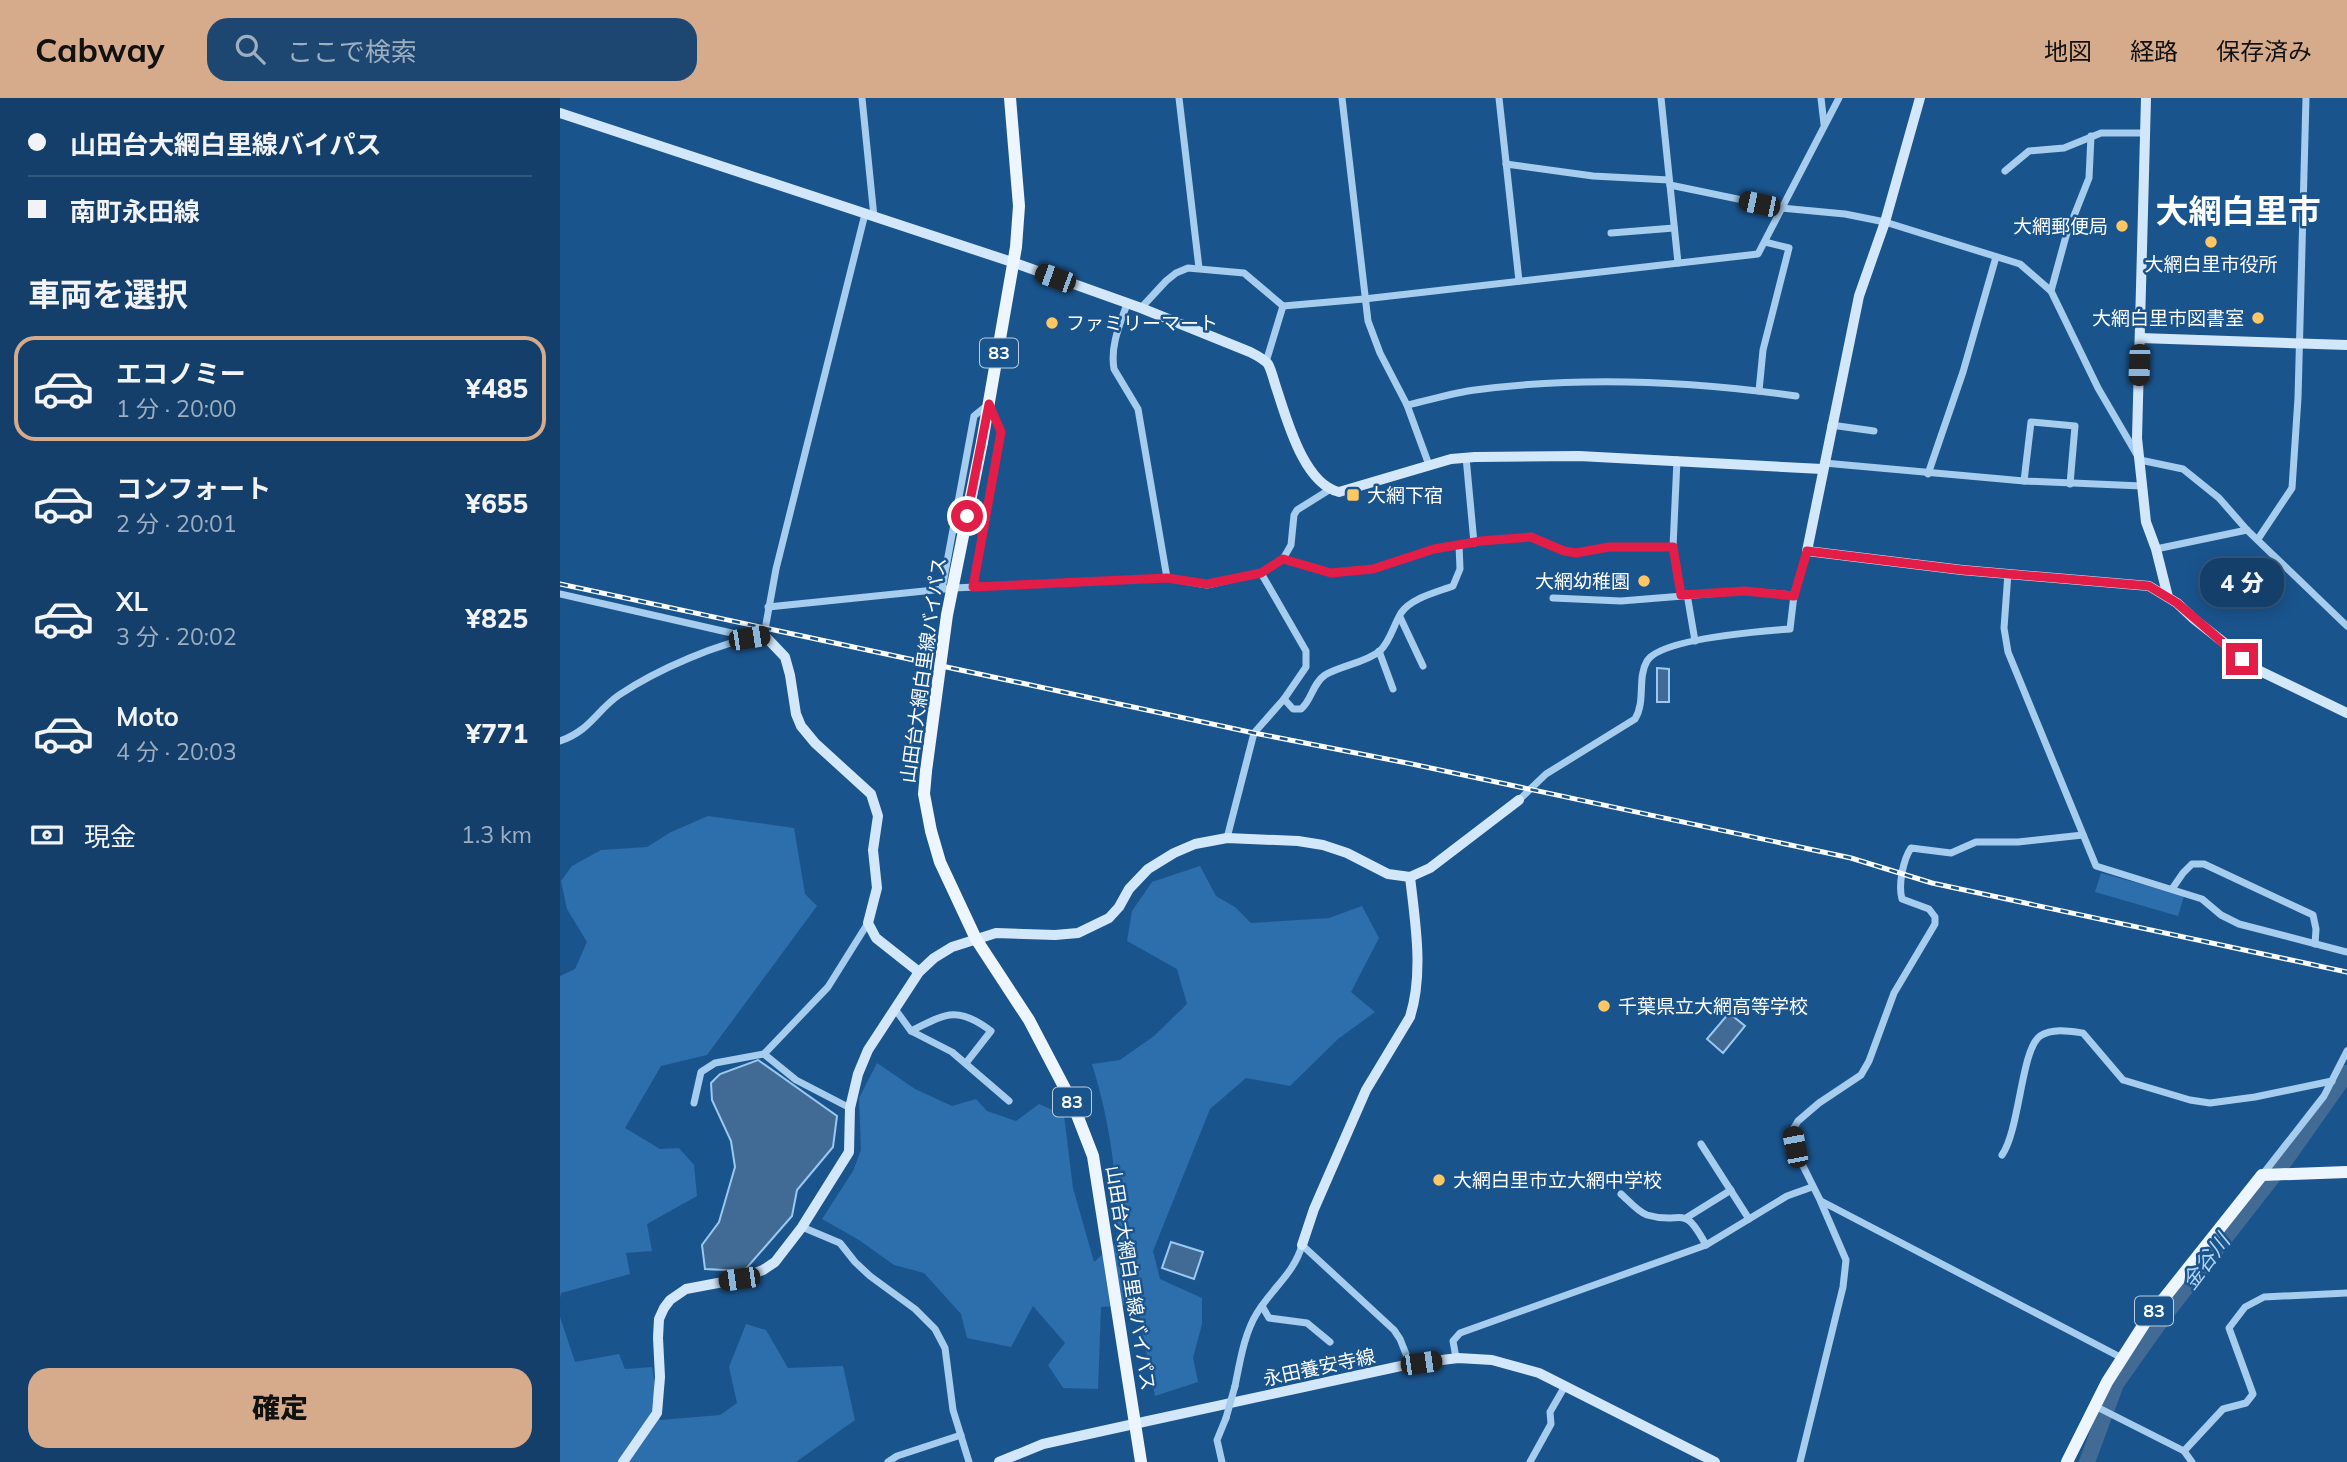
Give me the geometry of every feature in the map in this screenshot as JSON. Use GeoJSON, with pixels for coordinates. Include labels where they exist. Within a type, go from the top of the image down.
{"type":"FeatureCollection","features":[{"type":"Feature","properties":{"kind":"main road","name":"山田台大網白里線バイパス"},"geometry":{"type":"LineString","coordinates":[[1010,98],[1019,206],[1015,263],[947,615],[925,794],[934,844],[976,939],[1029,1020],[1072,1102],[1093,1156],[1141,1462]]}},
{"type":"Feature","properties":{"kind":"main road"},"geometry":{"type":"LineString","coordinates":[[2262,1175],[2347,1172]]}},
{"type":"Feature","properties":{"kind":"main road","name":"83"},"geometry":{"type":"LineString","coordinates":[[2067,1462],[2122,1357],[2146,1321],[2262,1175]]}},
{"type":"Feature","properties":{"kind":"street"},"geometry":{"type":"LineString","coordinates":[[764,635],[768,607],[869,215],[862,98]]}},
{"type":"Feature","properties":{"kind":"street"},"geometry":{"type":"LineString","coordinates":[[1179,98],[1199,268]]}},
{"type":"Feature","properties":{"kind":"street"},"geometry":{"type":"LineString","coordinates":[[1342,98],[1368,321],[1380,353],[1407,405],[1429,465]]}},
{"type":"Feature","properties":{"kind":"street"},"geometry":{"type":"LineString","coordinates":[[1499,98],[1519,281]]}},
{"type":"Feature","properties":{"kind":"street"},"geometry":{"type":"LineString","coordinates":[[1661,98],[1678,263]]}},
{"type":"Feature","properties":{"kind":"street"},"geometry":{"type":"LineString","coordinates":[[1821,98],[1824,124]]}},
{"type":"Feature","properties":{"kind":"street"},"geometry":{"type":"LineString","coordinates":[[1141,308],[1176,272],[1188,268],[1244,273],[1283,306],[1758,254],[1839,98]]}},
{"type":"Feature","properties":{"kind":"street"},"geometry":{"type":"LineString","coordinates":[[623,1462],[657,1413],[660,1377],[657,1346],[659,1319],[670,1300],[686,1289],[739,1279],[763,1270],[775,1262],[802,1227],[849,1152],[850,1108],[858,1074],[868,1050],[919,972],[934,958],[952,947],[996,933],[1079,933],[1109,918],[1129,889],[1148,869],[1195,844],[1227,838],[1323,845],[1347,853],[1388,874],[1410,877],[1430,868],[1519,800],[1546,774],[1635,719],[1641,709],[1645,664],[1650,657],[1662,650],[1727,633],[1790,629],[1794,596],[1807,551],[1859,296],[1885,222],[1920,98]]}},
{"type":"Feature","properties":{"kind":"street"},"geometry":{"type":"LineString","coordinates":[[2146,98],[2137,438],[2146,522],[2168,597]]}},
{"type":"Feature","properties":{"kind":"street"},"geometry":{"type":"LineString","coordinates":[[2258,538],[2292,488],[2300,343],[2306,98]]}},
{"type":"Feature","properties":{"kind":"street"},"geometry":{"type":"LineString","coordinates":[[560,113],[1015,263],[1141,308],[1250,352],[1266,362]]}},
{"type":"Feature","properties":{"kind":"street"},"geometry":{"type":"LineString","coordinates":[[2005,171],[2029,151],[2064,148],[2101,133],[2145,133]]}},
{"type":"Feature","properties":{"kind":"street"},"geometry":{"type":"LineString","coordinates":[[2051,291],[2066,236],[2089,178],[2091,136]]}},
{"type":"Feature","properties":{"kind":"street"},"geometry":{"type":"LineString","coordinates":[[1506,164],[1670,183],[1781,208],[1885,222],[2020,264],[2051,291],[2098,388],[2140,460]]}},
{"type":"Feature","properties":{"kind":"street"},"geometry":{"type":"LineString","coordinates":[[1611,233],[1674,228]]}},
{"type":"Feature","properties":{"kind":"street"},"geometry":{"type":"LineString","coordinates":[[1759,390],[1763,350],[1789,248],[1765,242]]}},
{"type":"Feature","properties":{"kind":"street"},"geometry":{"type":"LineString","coordinates":[[1928,474],[1963,372],[1996,257]]}},
{"type":"Feature","properties":{"kind":"street"},"geometry":{"type":"LineString","coordinates":[[1127,304],[1116,334],[1112,361],[1138,409],[1167,578]]}},
{"type":"Feature","properties":{"kind":"street"},"geometry":{"type":"LineString","coordinates":[[1283,306],[1266,362],[1291,433],[1319,482],[1329,490],[1339,492],[1429,465],[1466,457],[1579,457],[1823,466],[2070,484],[2142,486]]}},
{"type":"Feature","properties":{"kind":"street"},"geometry":{"type":"LineString","coordinates":[[2140,338],[2347,345]]}},
{"type":"Feature","properties":{"kind":"street"},"geometry":{"type":"LineString","coordinates":[[1407,405],[1472,391],[1567,381],[1653,383],[1759,390],[1796,396]]}},
{"type":"Feature","properties":{"kind":"street"},"geometry":{"type":"LineString","coordinates":[[942,589],[974,416],[989,404],[1001,432],[973,587]]}},
{"type":"Feature","properties":{"kind":"street"},"geometry":{"type":"LineString","coordinates":[[2024,481],[2031,422],[2075,426],[2070,484]]}},
{"type":"Feature","properties":{"kind":"street"},"geometry":{"type":"LineString","coordinates":[[1831,425],[1874,431]]}},
{"type":"Feature","properties":{"kind":"street"},"geometry":{"type":"LineString","coordinates":[[1466,457],[1474,542]]}},
{"type":"Feature","properties":{"kind":"street"},"geometry":{"type":"LineString","coordinates":[[1677,460],[1673,547],[1695,641]]}},
{"type":"Feature","properties":{"kind":"street"},"geometry":{"type":"LineString","coordinates":[[2140,460],[2169,464],[2182,469],[2220,498],[2247,530],[2347,626]]}},
{"type":"Feature","properties":{"kind":"street"},"geometry":{"type":"LineString","coordinates":[[768,607],[973,587],[1167,578],[1207,584],[1261,573],[1283,559],[1291,545],[1294,515],[1297,510],[1329,490]]}},
{"type":"Feature","properties":{"kind":"street"},"geometry":{"type":"LineString","coordinates":[[2156,549],[2247,530]]}},
{"type":"Feature","properties":{"kind":"street"},"geometry":{"type":"LineString","coordinates":[[1283,559],[1331,573],[1373,569],[1434,549],[1531,537],[1564,551],[1576,553],[1609,547],[1673,547]]}},
{"type":"Feature","properties":{"kind":"street"},"geometry":{"type":"LineString","coordinates":[[1284,699],[1293,709],[1301,709],[1308,704],[1312,690],[1324,676],[1379,651],[1389,641],[1402,611],[1413,602],[1453,586],[1460,569],[1459,545]]}},
{"type":"Feature","properties":{"kind":"street"},"geometry":{"type":"LineString","coordinates":[[1807,551],[2149,586],[2168,597],[2260,671],[2347,713]]}},
{"type":"Feature","properties":{"kind":"street"},"geometry":{"type":"LineString","coordinates":[[1227,838],[1254,733],[1284,699],[1306,667],[1306,651],[1261,573]]}},
{"type":"Feature","properties":{"kind":"street"},"geometry":{"type":"LineString","coordinates":[[2008,573],[2004,628],[2008,652],[2096,866],[2202,899],[2221,915],[2239,924],[2347,952]]}},
{"type":"Feature","properties":{"kind":"street"},"geometry":{"type":"LineString","coordinates":[[1553,598],[1621,601],[1745,591],[1794,596]]}},
{"type":"Feature","properties":{"kind":"street"},"geometry":{"type":"LineString","coordinates":[[560,594],[749,638]]}},
{"type":"Feature","properties":{"kind":"street"},"geometry":{"type":"LineString","coordinates":[[1400,617],[1423,666]]}},
{"type":"Feature","properties":{"kind":"street"},"geometry":{"type":"LineString","coordinates":[[560,741],[574,736],[595,720],[617,696],[668,666],[764,635]]}},
{"type":"Feature","properties":{"kind":"street"},"geometry":{"type":"LineString","coordinates":[[694,1103],[701,1072],[715,1063],[764,1054],[828,987],[868,923],[877,888],[873,850],[878,816],[872,794],[815,743],[801,726],[796,714],[785,657],[764,635]]}},
{"type":"Feature","properties":{"kind":"street"},"geometry":{"type":"LineString","coordinates":[[1379,651],[1393,689]]}},
{"type":"Feature","properties":{"kind":"street"},"geometry":{"type":"LineString","coordinates":[[1800,1462],[1843,1287],[1846,1260],[1821,1200],[1799,1158],[1792,1131],[1798,1121],[1819,1103],[1861,1075],[1894,993],[1935,923],[1935,917],[1929,909],[1902,899],[1900,892],[1906,855],[1911,848],[1951,853],[1976,842],[2018,842],[2083,835]]}},
{"type":"Feature","properties":{"kind":"street"},"geometry":{"type":"LineString","coordinates":[[2172,889],[2193,864],[2204,864],[2313,915],[2315,944]]}},
{"type":"Feature","properties":{"kind":"street"},"geometry":{"type":"LineString","coordinates":[[1222,1462],[1217,1440],[1235,1386],[1243,1346],[1256,1314],[1296,1264],[1314,1209],[1366,1090],[1413,1008],[1416,928],[1410,877]]}},
{"type":"Feature","properties":{"kind":"street"},"geometry":{"type":"LineString","coordinates":[[868,923],[876,938],[919,972]]}},
{"type":"Feature","properties":{"kind":"street"},"geometry":{"type":"LineString","coordinates":[[895,1009],[911,1031],[952,1052],[1009,1101]]}},
{"type":"Feature","properties":{"kind":"street"},"geometry":{"type":"LineString","coordinates":[[911,1031],[935,1018],[956,1013],[979,1021],[991,1031],[966,1063]]}},
{"type":"Feature","properties":{"kind":"street"},"geometry":{"type":"LineString","coordinates":[[2003,1155],[2014,1131],[2031,1050],[2038,1037],[2050,1032],[2067,1030],[2083,1033],[2123,1080],[2190,1100],[2210,1103],[2333,1081]]}},
{"type":"Feature","properties":{"kind":"street"},"geometry":{"type":"LineString","coordinates":[[2262,1175],[2323,1096],[2347,1051]]}},
{"type":"Feature","properties":{"kind":"street"},"geometry":{"type":"LineString","coordinates":[[764,1054],[796,1080],[850,1108]]}},
{"type":"Feature","properties":{"kind":"street"},"geometry":{"type":"LineString","coordinates":[[1701,1144],[1749,1219]]}},
{"type":"Feature","properties":{"kind":"street"},"geometry":{"type":"LineString","coordinates":[[1456,1358],[1454,1341],[1460,1332],[1706,1245],[1787,1196],[1812,1187]]}},
{"type":"Feature","properties":{"kind":"street"},"geometry":{"type":"LineString","coordinates":[[1686,1218],[1731,1190]]}},
{"type":"Feature","properties":{"kind":"street"},"geometry":{"type":"LineString","coordinates":[[1621,1194],[1645,1214],[1686,1218],[1694,1224],[1706,1245]]}},
{"type":"Feature","properties":{"kind":"street"},"geometry":{"type":"LineString","coordinates":[[1821,1200],[2122,1357]]}},
{"type":"Feature","properties":{"kind":"street"},"geometry":{"type":"LineString","coordinates":[[802,1227],[840,1243],[870,1276],[915,1309],[935,1329],[948,1362],[953,1410],[969,1462]]}},
{"type":"Feature","properties":{"kind":"street"},"geometry":{"type":"LineString","coordinates":[[1302,1245],[1394,1330],[1410,1364]]}},
{"type":"Feature","properties":{"kind":"street"},"geometry":{"type":"LineString","coordinates":[[2184,1451],[2223,1409],[2246,1403],[2253,1394],[2230,1328],[2245,1307],[2264,1297],[2347,1293]]}},
{"type":"Feature","properties":{"kind":"street"},"geometry":{"type":"LineString","coordinates":[[1262,1306],[1269,1318],[1307,1322],[1330,1342]]}},
{"type":"Feature","properties":{"kind":"street","name":"永田養安寺線"},"geometry":{"type":"LineString","coordinates":[[999,1462],[1043,1444],[1410,1364],[1456,1358],[1510,1364],[1539,1373],[1716,1462]]}},
{"type":"Feature","properties":{"kind":"street"},"geometry":{"type":"LineString","coordinates":[[1530,1462],[1550,1424],[1550,1412],[1565,1386]]}},
{"type":"Feature","properties":{"kind":"street"},"geometry":{"type":"LineString","coordinates":[[2095,1406],[2184,1451],[2192,1462]]}},
{"type":"Feature","properties":{"kind":"street"},"geometry":{"type":"LineString","coordinates":[[888,1462],[897,1455],[961,1435]]}},
{"type":"Feature","properties":{"kind":"shaded area"},"geometry":{"type":"Polygon","coordinates":[[[1657,668],[1669,669],[1669,702],[1657,702],[1657,668]]]}},
{"type":"Feature","properties":{"kind":"shaded area"},"geometry":{"type":"Polygon","coordinates":[[[708,816],[794,828],[805,894],[817,906],[707,1055],[661,1066],[625,1128],[660,1149],[679,1148],[694,1165],[697,1196],[647,1224],[652,1251],[626,1253],[630,1274],[561,1293],[560,1298],[560,976],[575,969],[587,942],[567,909],[561,881],[572,866],[601,850],[647,847],[671,832],[708,816]]]}},
{"type":"Feature","properties":{"kind":"shaded area"},"geometry":{"type":"Polygon","coordinates":[[[1200,866],[1216,896],[1235,907],[1251,923],[1329,918],[1362,906],[1379,938],[1351,992],[1375,1012],[1338,1039],[1290,1086],[1246,1078],[1210,1109],[1153,1251],[1160,1279],[1202,1298],[1202,1324],[1193,1358],[1198,1382],[1155,1396],[1137,1304],[1101,1307],[1098,1389],[1063,1388],[1048,1365],[1065,1343],[1033,1306],[1011,1347],[967,1338],[961,1314],[924,1273],[894,1265],[859,1240],[822,1219],[853,1171],[861,1150],[859,1098],[877,1063],[915,1089],[952,1106],[976,1099],[987,1111],[1016,1121],[1039,1104],[1064,1115],[1073,1188],[1094,1262],[1118,1241],[1112,1151],[1092,1064],[1120,1060],[1154,1036],[1187,1004],[1177,969],[1127,941],[1132,911],[1152,882],[1200,866]]]}},
{"type":"Feature","properties":{"kind":"shaded area"},"geometry":{"type":"Polygon","coordinates":[[[2101,873],[2184,896],[2178,916],[2095,892],[2101,873]]]}},
{"type":"Feature","properties":{"kind":"shaded area"},"geometry":{"type":"Polygon","coordinates":[[[1729,1013],[1745,1026],[1723,1053],[1707,1039],[1729,1013]]]}},
{"type":"Feature","properties":{"kind":"shaded area"},"geometry":{"type":"Polygon","coordinates":[[[758,1060],[837,1116],[833,1147],[797,1190],[792,1216],[744,1271],[705,1269],[702,1245],[719,1222],[735,1167],[731,1141],[712,1100],[711,1083],[720,1074],[758,1060]]]}},
{"type":"Feature","properties":{"kind":"shaded area"},"geometry":{"type":"Polygon","coordinates":[[[1171,1242],[1203,1252],[1194,1279],[1162,1268],[1171,1242]]]}},
{"type":"Feature","properties":{"kind":"shaded area"},"geometry":{"type":"Polygon","coordinates":[[[560,1317],[575,1362],[619,1354],[625,1369],[652,1367],[660,1420],[720,1415],[737,1403],[729,1367],[746,1324],[766,1330],[788,1368],[843,1366],[855,1420],[796,1462],[560,1462],[560,1317]]]}},
{"type":"Feature","properties":{"kind":"waterway","name":"金谷川"},"geometry":{"type":"LineString","coordinates":[[2087,1462],[2116,1384],[2167,1312],[2282,1165],[2347,1073]]}},
{"type":"Feature","properties":{"kind":"railway"},"geometry":{"type":"LineString","coordinates":[[560,584],[1851,858],[1932,883],[2347,972]]}},
{"type":"Feature","properties":{"kind":"place","name":"大網郵便局"},"geometry":{"type":"Point","coordinates":[2122,226]}},
{"type":"Feature","properties":{"kind":"place","name":"大網白里市役所"},"geometry":{"type":"Point","coordinates":[2211,242]}},
{"type":"Feature","properties":{"kind":"place","name":"大網白里市図書室"},"geometry":{"type":"Point","coordinates":[2258,318]}},
{"type":"Feature","properties":{"kind":"place","name":"ファミリーマート"},"geometry":{"type":"Point","coordinates":[1052,323]}},
{"type":"Feature","properties":{"kind":"place","name":"大網下宿"},"geometry":{"type":"Point","coordinates":[1353,495]}},
{"type":"Feature","properties":{"kind":"place","name":"大網幼稚園"},"geometry":{"type":"Point","coordinates":[1644,581]}},
{"type":"Feature","properties":{"kind":"place","name":"千葉県立大網高等学校"},"geometry":{"type":"Point","coordinates":[1604,1006]}},
{"type":"Feature","properties":{"kind":"place","name":"大網白里市立大網中学校"},"geometry":{"type":"Point","coordinates":[1439,1180]}},
{"type":"Feature","properties":{"kind":"district","name":"大網白里市"},"geometry":{"type":"Point","coordinates":[2238,211]}},
{"type":"Feature","properties":{"kind":"route"},"geometry":{"type":"LineString","coordinates":[[967,516],[989,404],[1001,432],[973,587],[1167,578],[1207,584],[1261,573],[1283,559],[1331,573],[1373,569],[1434,549],[1481,541],[1531,537],[1564,551],[1576,553],[1609,547],[1673,547],[1681,595],[1745,591],[1794,596],[1807,551],[1962,570],[2149,586],[2177,603],[2242,659]]}}]}
